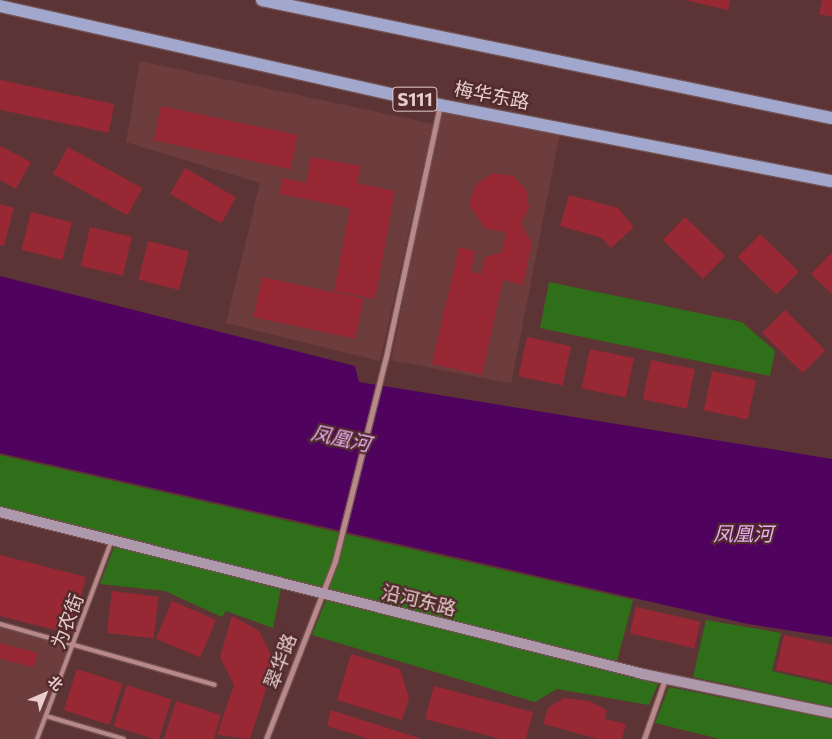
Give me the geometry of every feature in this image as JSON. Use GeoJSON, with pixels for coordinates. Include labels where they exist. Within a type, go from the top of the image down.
{"type":"FeatureCollection","features":[{"type":"Feature","properties":{"kind":"main road"},"geometry":{"type":"LineString","coordinates":[[262,0],[832,118]]}},
{"type":"Feature","properties":{"kind":"main road","name":"梅华东路"},"geometry":{"type":"LineString","coordinates":[[0,6],[440,104],[832,181]]}},
{"type":"Feature","properties":{"kind":"street","name":"翠华路"},"geometry":{"type":"LineString","coordinates":[[266,739],[335,561],[386,358],[440,104]]}},
{"type":"Feature","properties":{"kind":"street","name":"沿河东路"},"geometry":{"type":"LineString","coordinates":[[0,512],[665,679],[832,713]]}},
{"type":"Feature","properties":{"kind":"street"},"geometry":{"type":"LineString","coordinates":[[644,739],[665,679]]}},
{"type":"Feature","properties":{"kind":"lane","name":"为农街"},"geometry":{"type":"LineString","coordinates":[[37,739],[112,540]]}},
{"type":"Feature","properties":{"kind":"lane"},"geometry":{"type":"LineString","coordinates":[[0,624],[74,641],[214,685]]}},
{"type":"Feature","properties":{"kind":"lane"},"geometry":{"type":"LineString","coordinates":[[46,716],[124,739]]}},
{"type":"Feature","properties":{"kind":"shaded area"},"geometry":{"type":"Polygon","coordinates":[[[140,61],[433,124],[380,361],[226,323],[260,183],[126,142],[140,61]]]}},
{"type":"Feature","properties":{"kind":"shaded area"},"geometry":{"type":"Polygon","coordinates":[[[441,105],[561,128],[511,384],[391,360],[441,105]]]}},
{"type":"Feature","properties":{"kind":"shaded area"},"geometry":{"type":"Polygon","coordinates":[[[0,625],[72,642],[35,739],[0,739],[0,625]]]}},
{"type":"Feature","properties":{"kind":"green space"},"geometry":{"type":"Polygon","coordinates":[[[549,282],[742,322],[775,351],[770,376],[540,328],[549,282]]]}},
{"type":"Feature","properties":{"kind":"green space"},"geometry":{"type":"Polygon","coordinates":[[[0,455],[633,600],[616,665],[0,509],[0,455]]]}},
{"type":"Feature","properties":{"kind":"green space"},"geometry":{"type":"Polygon","coordinates":[[[114,547],[281,588],[273,628],[226,611],[222,617],[165,591],[100,584],[114,547]]]}},
{"type":"Feature","properties":{"kind":"green space"},"geometry":{"type":"Polygon","coordinates":[[[326,600],[658,684],[649,705],[557,689],[535,702],[312,635],[326,600]]]}},
{"type":"Feature","properties":{"kind":"green space"},"geometry":{"type":"Polygon","coordinates":[[[706,620],[781,633],[772,671],[832,685],[832,707],[693,677],[706,620]]]}},
{"type":"Feature","properties":{"kind":"green space"},"geometry":{"type":"Polygon","coordinates":[[[669,687],[832,719],[832,739],[720,739],[655,723],[669,687]]]}},
{"type":"Feature","properties":{"kind":"water","name":"凤凰河"},"geometry":{"type":"Polygon","coordinates":[[[0,276],[355,366],[359,382],[832,459],[832,637],[748,624],[0,453],[0,276]]]}},
{"type":"Feature","properties":{"kind":"building"},"geometry":{"type":"Polygon","coordinates":[[[685,0],[730,0],[728,10],[685,0]]]}},
{"type":"Feature","properties":{"kind":"building"},"geometry":{"type":"Polygon","coordinates":[[[822,0],[832,0],[832,17],[819,14],[822,0]]]}},
{"type":"Feature","properties":{"kind":"building"},"geometry":{"type":"Polygon","coordinates":[[[0,80],[114,104],[108,133],[0,110],[0,80]]]}},
{"type":"Feature","properties":{"kind":"building"},"geometry":{"type":"Polygon","coordinates":[[[161,106],[298,135],[291,169],[154,140],[161,106]]]}},
{"type":"Feature","properties":{"kind":"building"},"geometry":{"type":"Polygon","coordinates":[[[0,146],[31,162],[16,189],[0,180],[0,146]]]}},
{"type":"Feature","properties":{"kind":"building"},"geometry":{"type":"Polygon","coordinates":[[[68,147],[142,188],[127,215],[53,174],[68,147]]]}},
{"type":"Feature","properties":{"kind":"building"},"geometry":{"type":"Polygon","coordinates":[[[311,157],[361,166],[357,183],[395,191],[375,299],[334,291],[350,208],[280,194],[282,178],[306,183],[311,157]]]}},
{"type":"Feature","properties":{"kind":"building"},"geometry":{"type":"Polygon","coordinates":[[[185,168],[236,198],[221,223],[170,194],[185,168]]]}},
{"type":"Feature","properties":{"kind":"building"},"geometry":{"type":"Polygon","coordinates":[[[493,173],[513,176],[526,189],[529,207],[521,224],[532,243],[523,285],[503,280],[482,375],[432,364],[459,247],[475,251],[471,272],[481,274],[485,257],[502,252],[506,232],[485,229],[469,204],[476,184],[493,173]]]}},
{"type":"Feature","properties":{"kind":"building"},"geometry":{"type":"Polygon","coordinates":[[[569,195],[618,208],[634,227],[611,248],[602,238],[560,226],[569,195]]]}},
{"type":"Feature","properties":{"kind":"building"},"geometry":{"type":"Polygon","coordinates":[[[0,204],[14,208],[4,246],[0,245],[0,204]]]}},
{"type":"Feature","properties":{"kind":"building"},"geometry":{"type":"Polygon","coordinates":[[[31,212],[72,222],[62,260],[22,250],[31,212]]]}},
{"type":"Feature","properties":{"kind":"building"},"geometry":{"type":"Polygon","coordinates":[[[685,217],[725,256],[703,279],[663,240],[685,217]]]}},
{"type":"Feature","properties":{"kind":"building"},"geometry":{"type":"Polygon","coordinates":[[[90,227],[132,237],[123,276],[81,266],[90,227]]]}},
{"type":"Feature","properties":{"kind":"building"},"geometry":{"type":"Polygon","coordinates":[[[760,234],[799,272],[777,295],[738,257],[760,234]]]}},
{"type":"Feature","properties":{"kind":"building"},"geometry":{"type":"Polygon","coordinates":[[[148,241],[189,251],[179,290],[138,280],[148,241]]]}},
{"type":"Feature","properties":{"kind":"building"},"geometry":{"type":"Polygon","coordinates":[[[832,252],[832,294],[811,274],[832,252]]]}},
{"type":"Feature","properties":{"kind":"building"},"geometry":{"type":"Polygon","coordinates":[[[262,277],[364,299],[355,339],[253,317],[262,277]]]}},
{"type":"Feature","properties":{"kind":"building"},"geometry":{"type":"Polygon","coordinates":[[[785,310],[825,350],[803,373],[762,333],[785,310]]]}},
{"type":"Feature","properties":{"kind":"building"},"geometry":{"type":"Polygon","coordinates":[[[527,337],[571,346],[563,385],[519,376],[527,337]]]}},
{"type":"Feature","properties":{"kind":"building"},"geometry":{"type":"Polygon","coordinates":[[[590,349],[634,358],[626,397],[582,388],[590,349]]]}},
{"type":"Feature","properties":{"kind":"building"},"geometry":{"type":"Polygon","coordinates":[[[651,360],[695,369],[687,408],[643,399],[651,360]]]}},
{"type":"Feature","properties":{"kind":"building"},"geometry":{"type":"Polygon","coordinates":[[[712,371],[756,380],[748,419],[704,410],[712,371]]]}},
{"type":"Feature","properties":{"kind":"building"},"geometry":{"type":"Polygon","coordinates":[[[0,555],[86,577],[71,634],[0,616],[0,555]]]}},
{"type":"Feature","properties":{"kind":"building"},"geometry":{"type":"Polygon","coordinates":[[[112,591],[159,597],[154,638],[107,633],[112,591]]]}},
{"type":"Feature","properties":{"kind":"building"},"geometry":{"type":"Polygon","coordinates":[[[172,601],[216,620],[200,657],[156,639],[172,601]]]}},
{"type":"Feature","properties":{"kind":"building"},"geometry":{"type":"Polygon","coordinates":[[[636,607],[700,622],[694,648],[630,633],[636,607]]]}},
{"type":"Feature","properties":{"kind":"building"},"geometry":{"type":"Polygon","coordinates":[[[232,616],[259,631],[275,662],[250,739],[217,735],[234,685],[220,657],[232,616]]]}},
{"type":"Feature","properties":{"kind":"building"},"geometry":{"type":"Polygon","coordinates":[[[784,635],[832,645],[832,682],[776,670],[784,635]]]}},
{"type":"Feature","properties":{"kind":"building"},"geometry":{"type":"Polygon","coordinates":[[[0,643],[38,653],[34,668],[0,659],[0,643]]]}},
{"type":"Feature","properties":{"kind":"building"},"geometry":{"type":"Polygon","coordinates":[[[351,654],[400,669],[409,698],[402,720],[337,700],[351,654]]]}},
{"type":"Feature","properties":{"kind":"building"},"geometry":{"type":"Polygon","coordinates":[[[77,669],[123,684],[109,725],[64,710],[77,669]]]}},
{"type":"Feature","properties":{"kind":"building"},"geometry":{"type":"Polygon","coordinates":[[[127,685],[172,700],[159,739],[114,726],[127,685]]]}},
{"type":"Feature","properties":{"kind":"building"},"geometry":{"type":"Polygon","coordinates":[[[434,686],[533,712],[526,739],[501,739],[425,719],[434,686]]]}},
{"type":"Feature","properties":{"kind":"building"},"geometry":{"type":"Polygon","coordinates":[[[564,698],[589,701],[607,710],[605,719],[626,724],[622,739],[598,739],[543,724],[548,708],[564,698]]]}},
{"type":"Feature","properties":{"kind":"building"},"geometry":{"type":"Polygon","coordinates":[[[176,701],[221,715],[214,739],[164,739],[176,701]]]}},
{"type":"Feature","properties":{"kind":"building"},"geometry":{"type":"Polygon","coordinates":[[[331,710],[422,739],[369,739],[327,726],[331,710]]]}}]}
